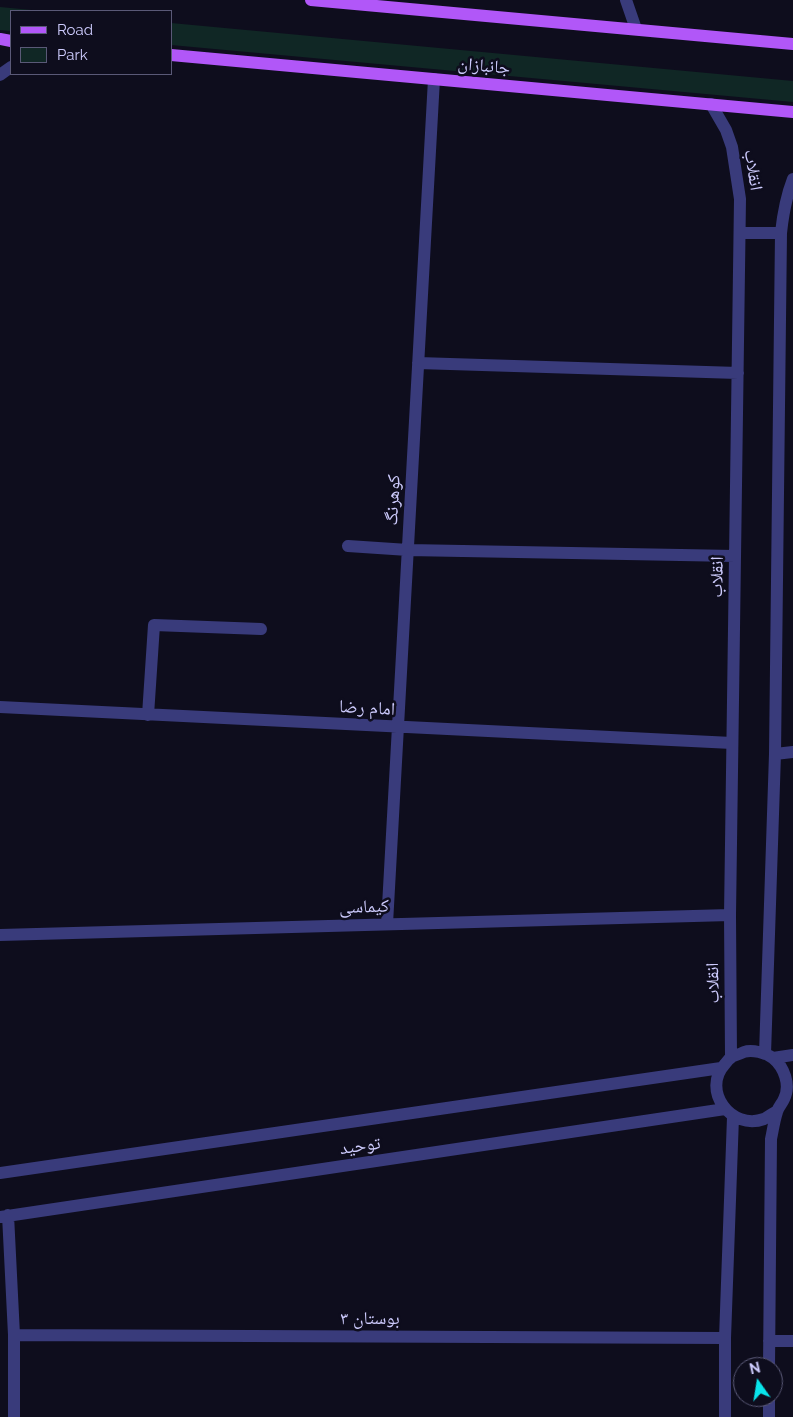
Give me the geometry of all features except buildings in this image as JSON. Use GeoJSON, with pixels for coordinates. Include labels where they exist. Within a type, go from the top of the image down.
{"type":"FeatureCollection","features":[{"type":"Feature","properties":{"kind":"main road"},"geometry":{"type":"LineString","coordinates":[[311,0],[793,44]]}},
{"type":"Feature","properties":{"kind":"main road","name":"جانبازان"},"geometry":{"type":"LineString","coordinates":[[172,55],[793,112]]}},
{"type":"Feature","properties":{"kind":"street"},"geometry":{"type":"LineString","coordinates":[[630,2],[636,29]]}},
{"type":"Feature","properties":{"kind":"street","name":"کوهرنگ"},"geometry":{"type":"LineString","coordinates":[[387,924],[434,79]]}},
{"type":"Feature","properties":{"kind":"street","name":"انقلاب"},"geometry":{"type":"LineString","coordinates":[[711,104],[726,130],[732,148],[740,199],[730,915],[732,1057]]}},
{"type":"Feature","properties":{"kind":"street","name":"انقلاب"},"geometry":{"type":"LineString","coordinates":[[769,1056],[775,754],[781,233],[787,194],[793,179]]}},
{"type":"Feature","properties":{"kind":"street"},"geometry":{"type":"LineString","coordinates":[[740,233],[781,233]]}},
{"type":"Feature","properties":{"kind":"street"},"geometry":{"type":"LineString","coordinates":[[418,363],[738,373]]}},
{"type":"Feature","properties":{"kind":"street"},"geometry":{"type":"LineString","coordinates":[[348,546],[408,550],[735,556]]}},
{"type":"Feature","properties":{"kind":"street"},"geometry":{"type":"LineString","coordinates":[[148,715],[154,625],[261,629]]}},
{"type":"Feature","properties":{"kind":"street","name":"امام رضا"},"geometry":{"type":"LineString","coordinates":[[0,707],[732,743]]}},
{"type":"Feature","properties":{"kind":"street"},"geometry":{"type":"LineString","coordinates":[[775,754],[793,752]]}},
{"type":"Feature","properties":{"kind":"street","name":"کیماسی"},"geometry":{"type":"LineString","coordinates":[[0,935],[730,915]]}},
{"type":"Feature","properties":{"kind":"street"},"geometry":{"type":"LineString","coordinates":[[724,1417],[729,1113],[718,1096],[716,1082],[721,1068],[732,1057],[748,1051],[769,1056],[793,1054]]}},
{"type":"Feature","properties":{"kind":"street"},"geometry":{"type":"LineString","coordinates":[[729,1113],[748,1121],[764,1119],[777,1111],[789,1097],[783,1070],[769,1056]]}},
{"type":"Feature","properties":{"kind":"street","name":"توحید"},"geometry":{"type":"LineString","coordinates":[[0,1173],[721,1068]]}},
{"type":"Feature","properties":{"kind":"street"},"geometry":{"type":"LineString","coordinates":[[769,1357],[771,1139],[777,1111]]}},
{"type":"Feature","properties":{"kind":"street","name":"توحید"},"geometry":{"type":"LineString","coordinates":[[4,1216],[729,1113]]}},
{"type":"Feature","properties":{"kind":"street"},"geometry":{"type":"LineString","coordinates":[[4,1216],[14,1335],[14,1417]]}},
{"type":"Feature","properties":{"kind":"street","name":"بوستان ۳"},"geometry":{"type":"LineString","coordinates":[[14,1335],[725,1338]]}},
{"type":"Feature","properties":{"kind":"street"},"geometry":{"type":"LineString","coordinates":[[769,1341],[793,1341]]}},
{"type":"Feature","properties":{"kind":"green space"},"geometry":{"type":"Polygon","coordinates":[[[0,7],[32,10],[10,10],[10,31],[0,30],[0,7]]]}},
{"type":"Feature","properties":{"kind":"green space"},"geometry":{"type":"Polygon","coordinates":[[[172,23],[793,81],[793,102],[172,45],[172,23]]]}}]}
